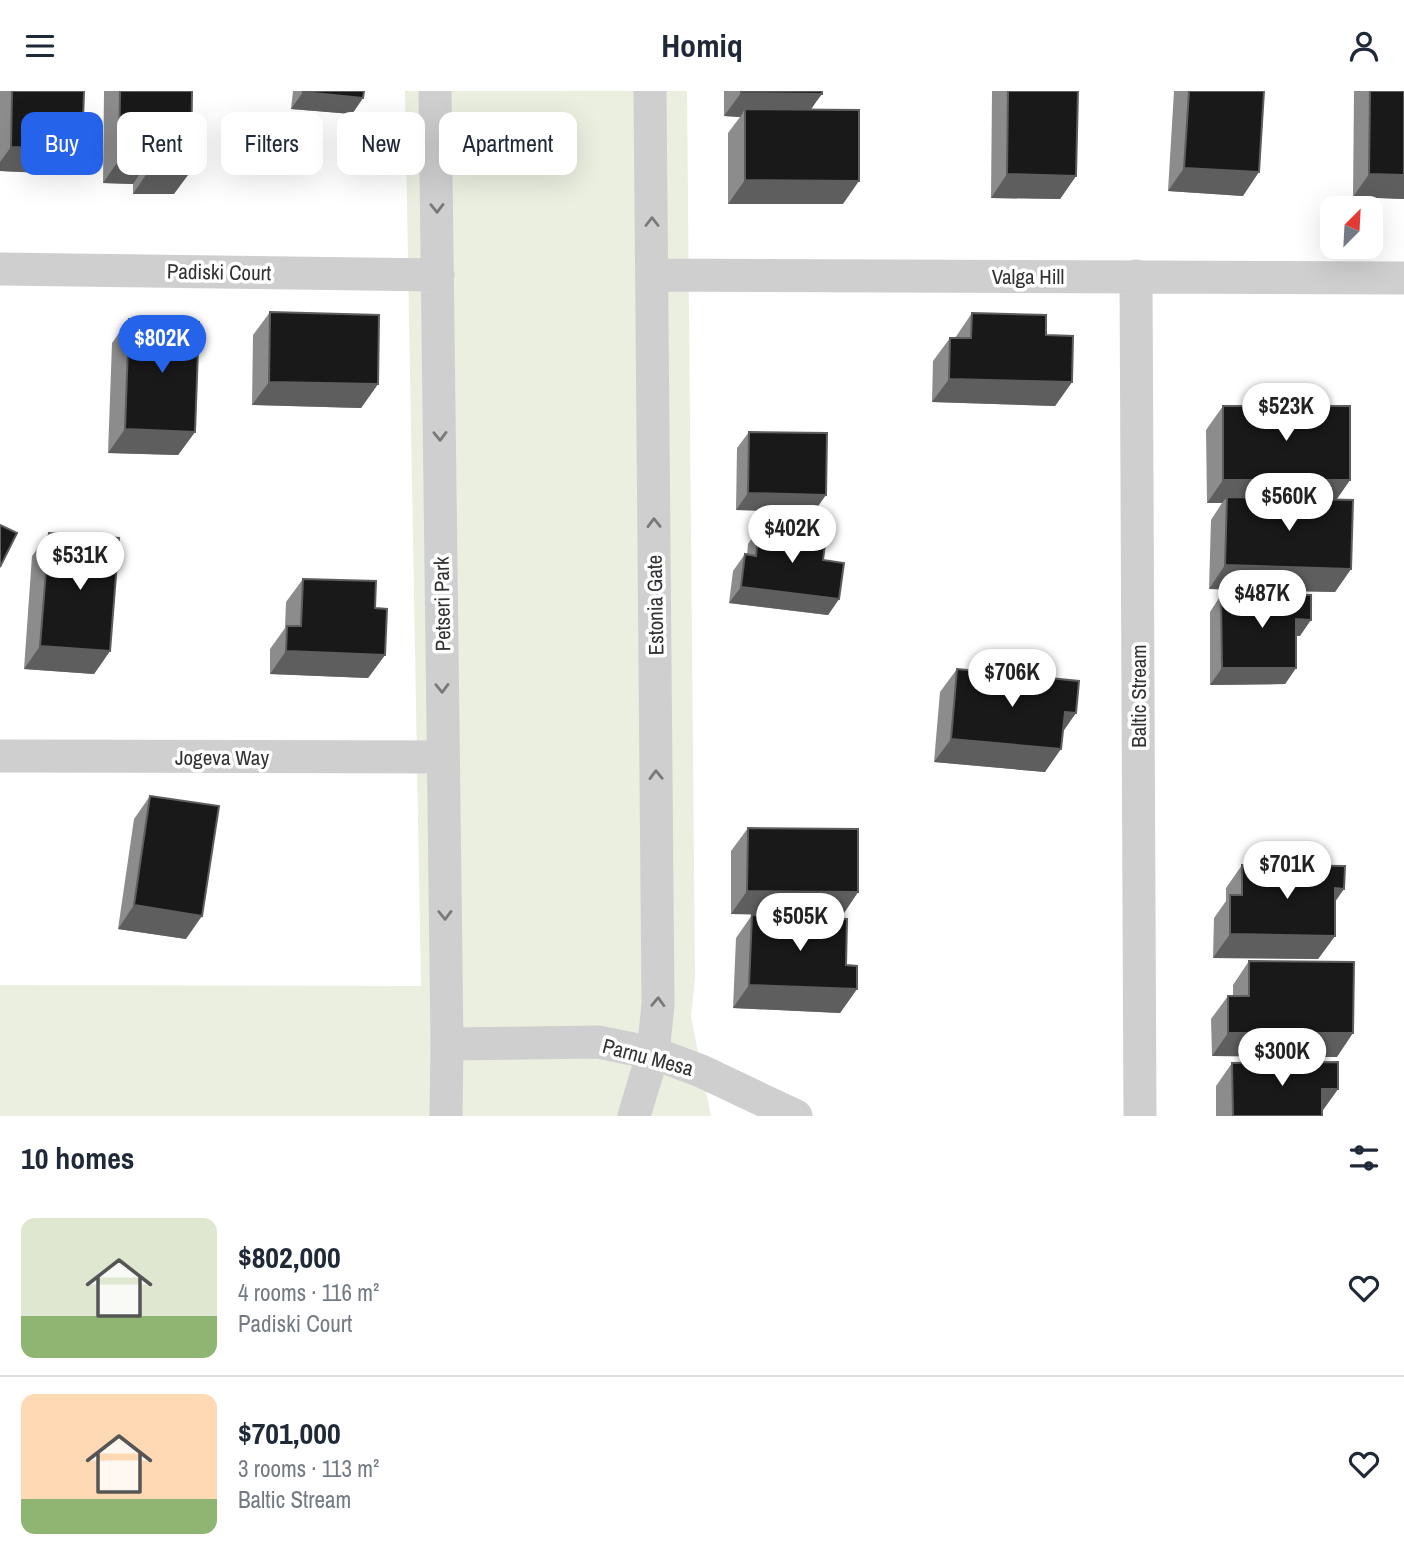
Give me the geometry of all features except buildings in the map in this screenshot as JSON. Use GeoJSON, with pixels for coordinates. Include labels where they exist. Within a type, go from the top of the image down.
{"type":"FeatureCollection","features":[{"type":"Feature","properties":{"kind":"street","name":"Petseri Park"},"geometry":{"type":"LineString","coordinates":[[435,91],[446,1116]]}},
{"type":"Feature","properties":{"kind":"street","name":"Estonia Gate"},"geometry":{"type":"LineString","coordinates":[[634,1116],[653,1053],[658,991],[650,91]]}},
{"type":"Feature","properties":{"kind":"street","name":"Padiski Court"},"geometry":{"type":"LineString","coordinates":[[0,269],[438,275]]}},
{"type":"Feature","properties":{"kind":"street","name":"Valga Hill"},"geometry":{"type":"LineString","coordinates":[[652,275],[1404,278]]}},
{"type":"Feature","properties":{"kind":"street","name":"Baltic Stream"},"geometry":{"type":"LineString","coordinates":[[1136,276],[1140,1116]]}},
{"type":"Feature","properties":{"kind":"street","name":"Jogeva Way"},"geometry":{"type":"LineString","coordinates":[[0,756],[443,757]]}},
{"type":"Feature","properties":{"kind":"street","name":"Parnu Mesa"},"geometry":{"type":"LineString","coordinates":[[447,1044],[598,1042],[653,1053],[743,1089],[796,1116]]}},
{"type":"Feature","properties":{"kind":"shaded area"},"geometry":{"type":"Polygon","coordinates":[[[405,91],[687,91],[695,978],[691,1017],[711,1116],[0,1116],[0,985],[421,986],[407,175],[425,175],[425,112],[405,112],[405,91]]]}}]}
